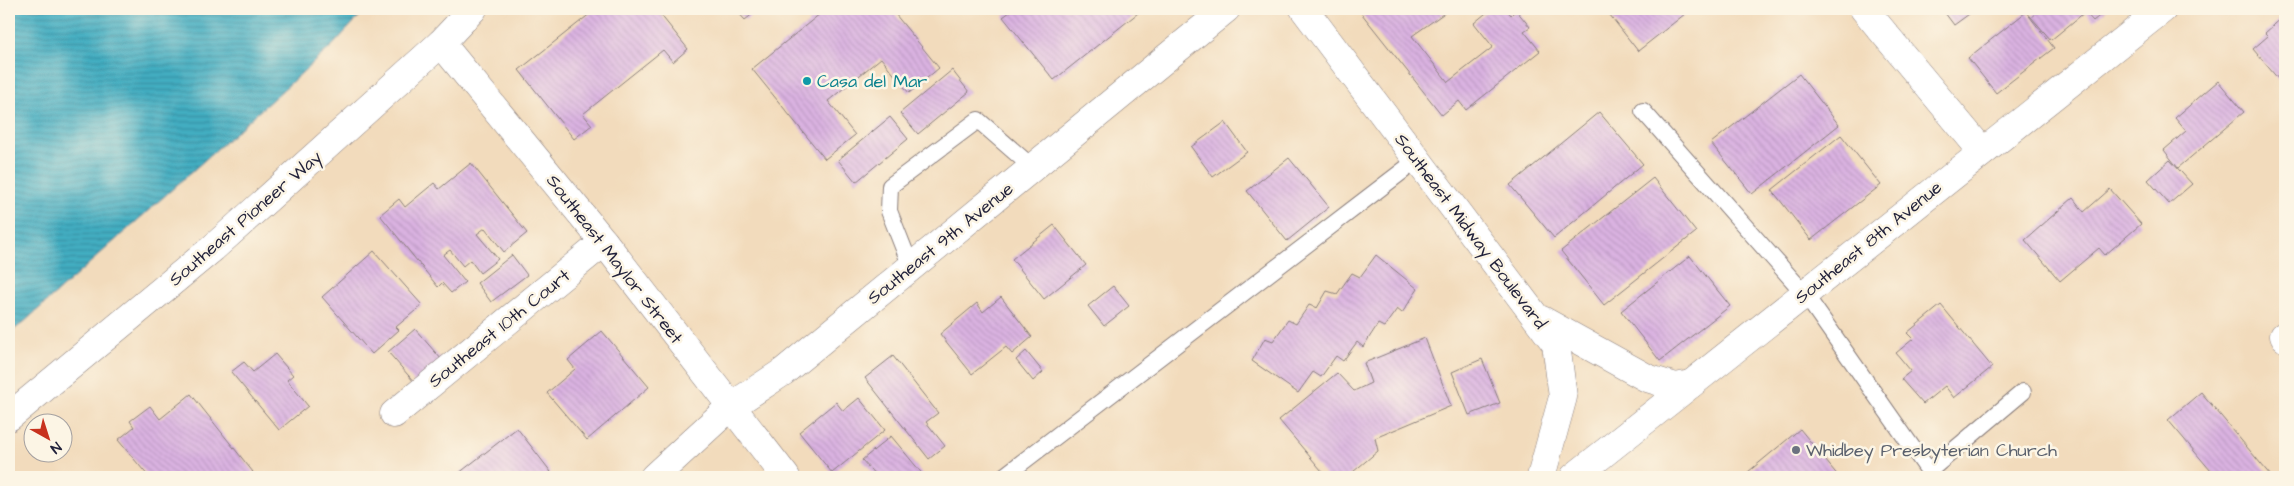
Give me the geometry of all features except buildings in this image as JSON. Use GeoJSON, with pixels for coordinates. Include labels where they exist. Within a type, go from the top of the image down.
{"type":"FeatureCollection","features":[{"type":"Feature","properties":{"kind":"street","name":"Southeast Pioneer Way"},"geometry":{"type":"LineString","coordinates":[[9,417],[213,248],[441,43],[473,9]]}},
{"type":"Feature","properties":{"kind":"street","name":"Southeast 9th Avenue"},"geometry":{"type":"LineString","coordinates":[[654,477],[730,407],[783,372],[1226,9]]}},
{"type":"Feature","properties":{"kind":"street","name":"Southeast Midway Boulevard"},"geometry":{"type":"LineString","coordinates":[[1304,9],[1556,344],[1562,398],[1541,477]]}},
{"type":"Feature","properties":{"kind":"street"},"geometry":{"type":"LineString","coordinates":[[1864,9],[1982,151]]}},
{"type":"Feature","properties":{"kind":"street","name":"Southeast 8th Avenue"},"geometry":{"type":"LineString","coordinates":[[1574,477],[2162,9]]}},
{"type":"Feature","properties":{"kind":"street","name":"Southeast Maylor Street"},"geometry":{"type":"LineString","coordinates":[[441,43],[604,242],[786,477]]}},
{"type":"Feature","properties":{"kind":"street","name":"Southeast 10th Court"},"geometry":{"type":"LineString","coordinates":[[394,414],[604,242]]}},
{"type":"Feature","properties":{"kind":"street"},"geometry":{"type":"LineString","coordinates":[[1534,316],[1647,378],[1676,387],[1691,384]]}},
{"type":"Feature","properties":{"kind":"lane"},"geometry":{"type":"LineString","coordinates":[[1643,111],[1804,293],[1931,474],[2023,392]]}},
{"type":"Feature","properties":{"kind":"lane"},"geometry":{"type":"LineString","coordinates":[[911,267],[889,211],[890,186],[978,120],[1032,167]]}},
{"type":"Feature","properties":{"kind":"lane"},"geometry":{"type":"LineString","coordinates":[[1003,477],[1417,160]]}},
{"type":"Feature","properties":{"kind":"water"},"geometry":{"type":"Polygon","coordinates":[[[9,9],[366,9],[333,45],[23,323],[9,333],[9,9]]]}},
{"type":"Feature","properties":{"kind":"place","name":"Casa del Mar"},"geometry":{"type":"Point","coordinates":[807,81]}},
{"type":"Feature","properties":{"kind":"place","name":"Whidbey Presbyterian Church"},"geometry":{"type":"Point","coordinates":[1796,450]}}]}
